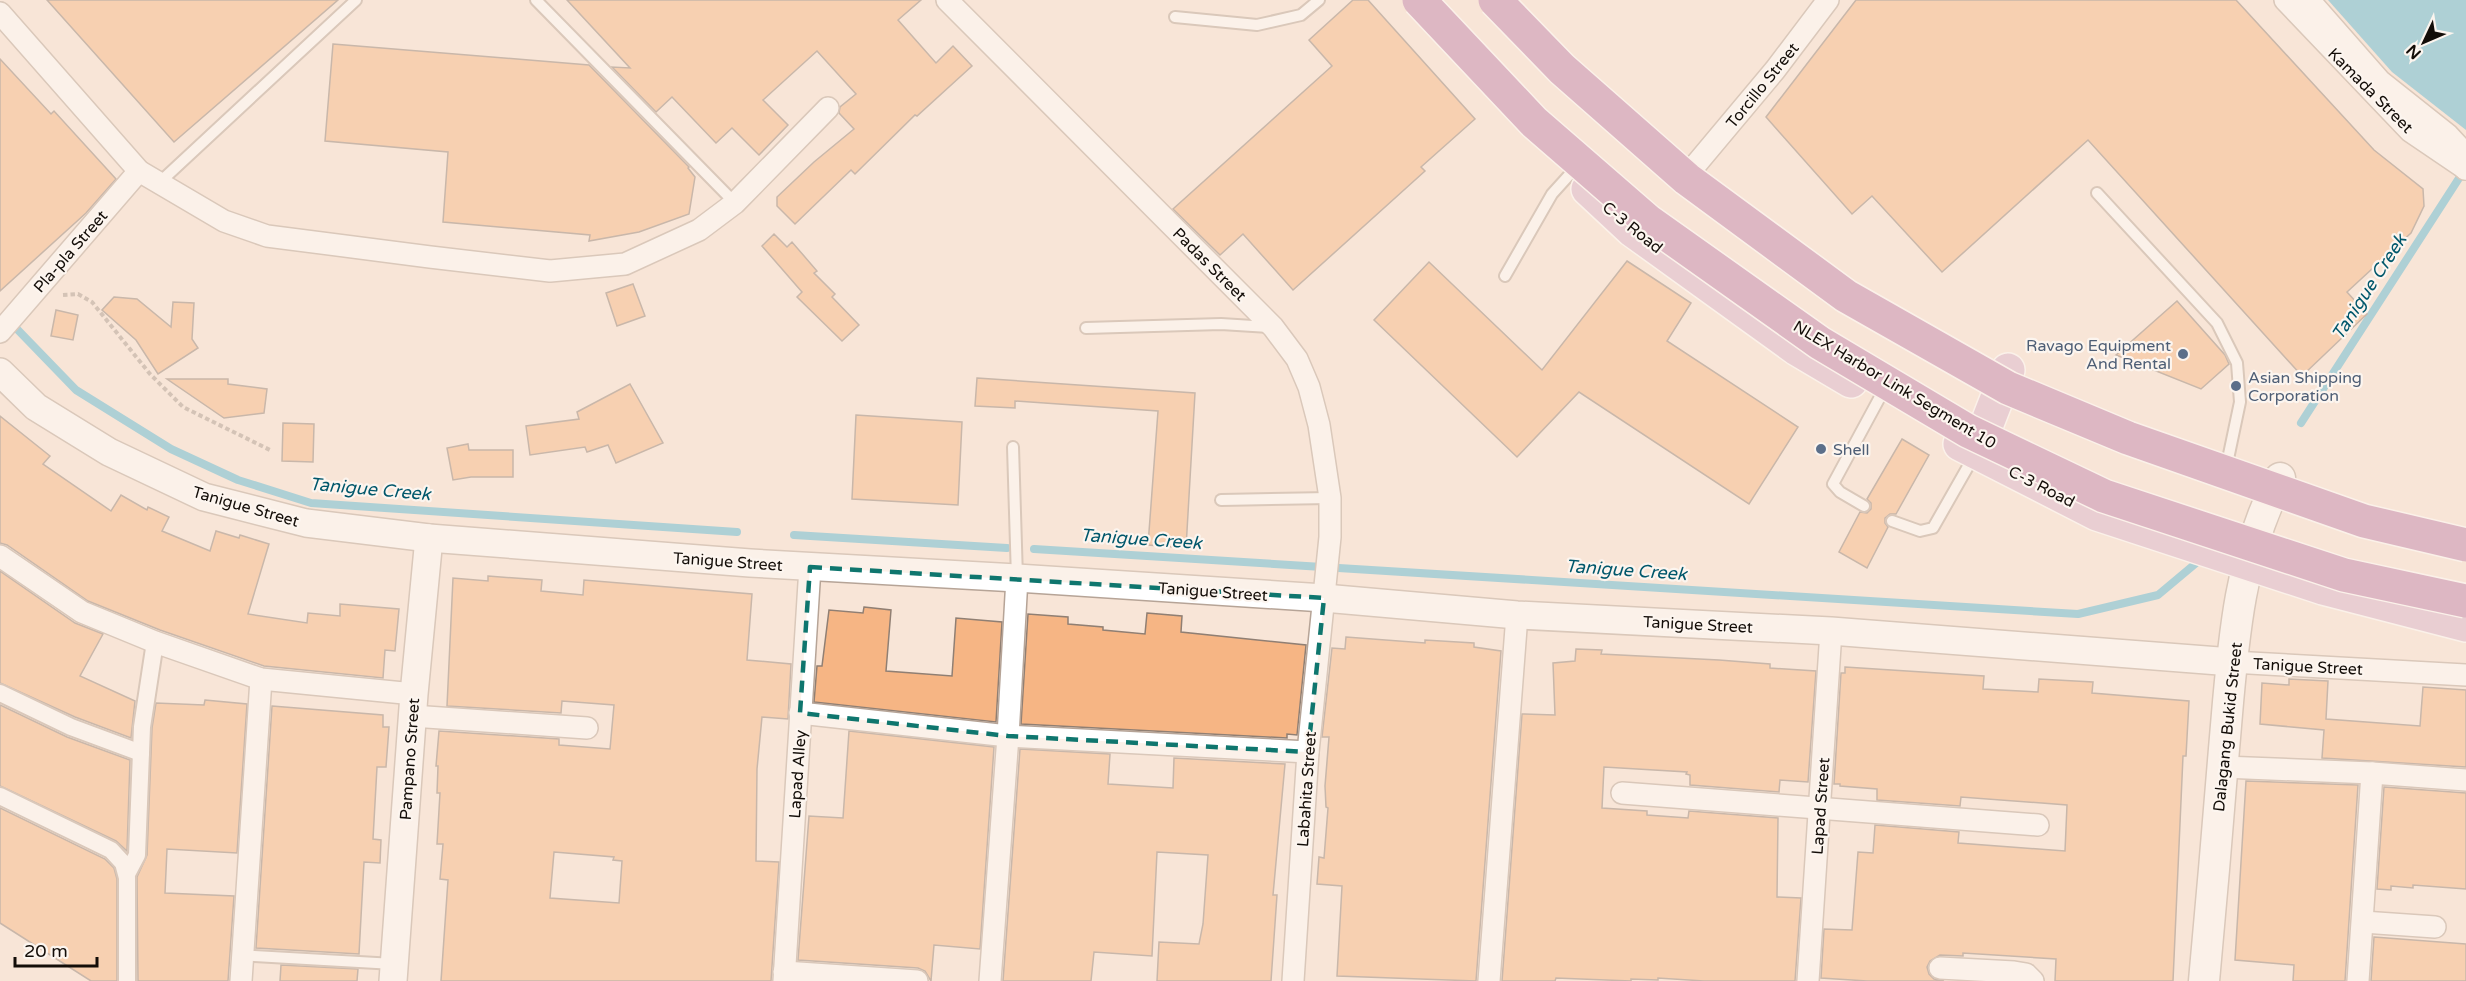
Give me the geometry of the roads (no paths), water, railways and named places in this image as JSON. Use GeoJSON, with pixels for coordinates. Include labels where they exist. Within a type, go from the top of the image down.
{"type":"FeatureCollection","features":[{"type":"Feature","properties":{"kind":"highway","name":"NLEX Harbor Link Segment 10"},"geometry":{"type":"LineString","coordinates":[[1419,0],[1534,122],[1648,221],[1820,343],[1968,430],[2104,496],[2344,575],[2466,601]]}},
{"type":"Feature","properties":{"kind":"highway"},"geometry":{"type":"LineString","coordinates":[[1495,0],[1562,69],[1687,179],[1846,296],[2008,388],[2127,438],[2331,510],[2364,521],[2466,545]]}},
{"type":"Feature","properties":{"kind":"main road","name":"C-3 Road"},"geometry":{"type":"LineString","coordinates":[[1405,0],[1525,130],[1632,230],[1797,349],[1976,452],[2097,514],[2323,588],[2466,625]]}},
{"type":"Feature","properties":{"kind":"main road"},"geometry":{"type":"LineString","coordinates":[[1515,0],[1577,66],[1693,168],[1767,223],[1858,285],[1941,334],[2008,370],[2126,422],[2357,507],[2416,525],[2466,536]]}},
{"type":"Feature","properties":{"kind":"main road"},"geometry":{"type":"LineString","coordinates":[[1976,452],[2008,370]]}},
{"type":"Feature","properties":{"kind":"main road","name":"Dalagang Bukid Street"},"geometry":{"type":"LineString","coordinates":[[2204,981],[2232,662],[2248,563],[2261,518],[2280,478]]}},
{"type":"Feature","properties":{"kind":"street","name":"Padas Street"},"geometry":{"type":"LineString","coordinates":[[947,0],[1273,327],[1296,359],[1309,387],[1319,425],[1330,498],[1330,537],[1325,588]]}},
{"type":"Feature","properties":{"kind":"street","name":"Torcillo Street"},"geometry":{"type":"LineString","coordinates":[[1693,168],[1775,70],[1828,0]]}},
{"type":"Feature","properties":{"kind":"street","name":"Kamada Street"},"geometry":{"type":"LineString","coordinates":[[2285,0],[2410,131],[2466,169]]}},
{"type":"Feature","properties":{"kind":"street"},"geometry":{"type":"LineString","coordinates":[[2309,0],[2380,81],[2448,135],[2460,148],[2466,169]]}},
{"type":"Feature","properties":{"kind":"street"},"geometry":{"type":"LineString","coordinates":[[0,13],[139,171],[224,221],[267,236],[550,271],[625,264],[699,230],[735,203],[828,108]]}},
{"type":"Feature","properties":{"kind":"street","name":"Pla-pla Street"},"geometry":{"type":"LineString","coordinates":[[0,332],[139,171]]}},
{"type":"Feature","properties":{"kind":"street","name":"Tanigue Street"},"geometry":{"type":"LineString","coordinates":[[0,372],[36,407],[109,452],[204,496],[306,523],[429,538],[810,567],[1017,578],[1325,588],[1517,615],[1831,631],[2232,662],[2466,675]]}},
{"type":"Feature","properties":{"kind":"street","name":"Pampano Street"},"geometry":{"type":"LineString","coordinates":[[394,972],[413,705],[429,538]]}},
{"type":"Feature","properties":{"kind":"street"},"geometry":{"type":"LineString","coordinates":[[0,556],[82,612],[155,642],[261,679],[413,705],[587,728]]}},
{"type":"Feature","properties":{"kind":"street","name":"Lapad Alley"},"geometry":{"type":"LineString","coordinates":[[784,977],[810,567]]}},
{"type":"Feature","properties":{"kind":"street"},"geometry":{"type":"LineString","coordinates":[[990,981],[1017,578]]}},
{"type":"Feature","properties":{"kind":"street","name":"Labahita Street"},"geometry":{"type":"LineString","coordinates":[[1293,981],[1308,752],[1325,588]]}},
{"type":"Feature","properties":{"kind":"street"},"geometry":{"type":"LineString","coordinates":[[1489,981],[1517,615]]}},
{"type":"Feature","properties":{"kind":"street","name":"Lapad Street"},"geometry":{"type":"LineString","coordinates":[[1808,981],[1831,631]]}},
{"type":"Feature","properties":{"kind":"street"},"geometry":{"type":"LineString","coordinates":[[127,874],[137,855],[141,753],[149,672],[155,642]]}},
{"type":"Feature","properties":{"kind":"street"},"geometry":{"type":"LineString","coordinates":[[241,981],[261,679]]}},
{"type":"Feature","properties":{"kind":"street"},"geometry":{"type":"LineString","coordinates":[[0,693],[71,727],[141,753]]}},
{"type":"Feature","properties":{"kind":"street"},"geometry":{"type":"LineString","coordinates":[[800,713],[1008,736],[1308,752]]}},
{"type":"Feature","properties":{"kind":"street"},"geometry":{"type":"LineString","coordinates":[[2223,767],[2372,773],[2466,780]]}},
{"type":"Feature","properties":{"kind":"street"},"geometry":{"type":"LineString","coordinates":[[2358,981],[2372,773]]}},
{"type":"Feature","properties":{"kind":"street"},"geometry":{"type":"LineString","coordinates":[[1622,793],[2038,825]]}},
{"type":"Feature","properties":{"kind":"street"},"geometry":{"type":"LineString","coordinates":[[0,796],[111,850],[123,863],[127,874],[127,981]]}},
{"type":"Feature","properties":{"kind":"street"},"geometry":{"type":"LineString","coordinates":[[2363,922],[2434,927]]}},
{"type":"Feature","properties":{"kind":"street"},"geometry":{"type":"LineString","coordinates":[[1940,968],[2014,972],[2026,974],[2033,981]]}},
{"type":"Feature","properties":{"kind":"street"},"geometry":{"type":"LineString","coordinates":[[784,977],[917,981]]}},
{"type":"Feature","properties":{"kind":"lane"},"geometry":{"type":"LineString","coordinates":[[159,183],[356,0]]}},
{"type":"Feature","properties":{"kind":"lane"},"geometry":{"type":"LineString","coordinates":[[536,0],[735,203]]}},
{"type":"Feature","properties":{"kind":"lane"},"geometry":{"type":"LineString","coordinates":[[1175,17],[1257,25],[1301,15],[1319,0]]}},
{"type":"Feature","properties":{"kind":"lane"},"geometry":{"type":"LineString","coordinates":[[1505,276],[1552,194],[1571,173]]}},
{"type":"Feature","properties":{"kind":"lane"},"geometry":{"type":"LineString","coordinates":[[2097,194],[2217,323],[2237,363],[2240,402],[2228,459]]}},
{"type":"Feature","properties":{"kind":"lane"},"geometry":{"type":"LineString","coordinates":[[1086,328],[1221,324],[1273,327]]}},
{"type":"Feature","properties":{"kind":"lane"},"geometry":{"type":"LineString","coordinates":[[1864,506],[1840,492],[1833,484],[1880,397]]}},
{"type":"Feature","properties":{"kind":"lane"},"geometry":{"type":"LineString","coordinates":[[1013,447],[1017,578]]}},
{"type":"Feature","properties":{"kind":"lane"},"geometry":{"type":"LineString","coordinates":[[1892,521],[1920,531],[1933,528],[1976,452]]}},
{"type":"Feature","properties":{"kind":"lane"},"geometry":{"type":"LineString","coordinates":[[1221,500],[1330,498]]}},
{"type":"Feature","properties":{"kind":"lane"},"geometry":{"type":"LineString","coordinates":[[254,956],[394,972]]}},
{"type":"Feature","properties":{"kind":"water"},"geometry":{"type":"Polygon","coordinates":[[[2328,0],[2466,0],[2466,130],[2392,72],[2328,0]]]}},
{"type":"Feature","properties":{"kind":"waterway","name":"Tanigue Creek"},"geometry":{"type":"LineString","coordinates":[[2301,423],[2465,169]]}},
{"type":"Feature","properties":{"kind":"waterway","name":"Tanigue Creek"},"geometry":{"type":"LineString","coordinates":[[16,328],[76,390],[171,449],[238,480],[311,503],[737,532]]}},
{"type":"Feature","properties":{"kind":"waterway","name":"Tanigue Creek"},"geometry":{"type":"LineString","coordinates":[[794,535],[1007,548]]}},
{"type":"Feature","properties":{"kind":"waterway","name":"Tanigue Creek"},"geometry":{"type":"LineString","coordinates":[[1034,549],[2078,614],[2158,595],[2201,559]]}},
{"type":"Feature","properties":{"kind":"place","name":"Ravago Equipment And Rental"},"geometry":{"type":"Point","coordinates":[2183,354]}},
{"type":"Feature","properties":{"kind":"place","name":"Asian Shipping Corporation"},"geometry":{"type":"Point","coordinates":[2236,386]}},
{"type":"Feature","properties":{"kind":"place","name":"Shell"},"geometry":{"type":"Point","coordinates":[1821,449]}}]}
